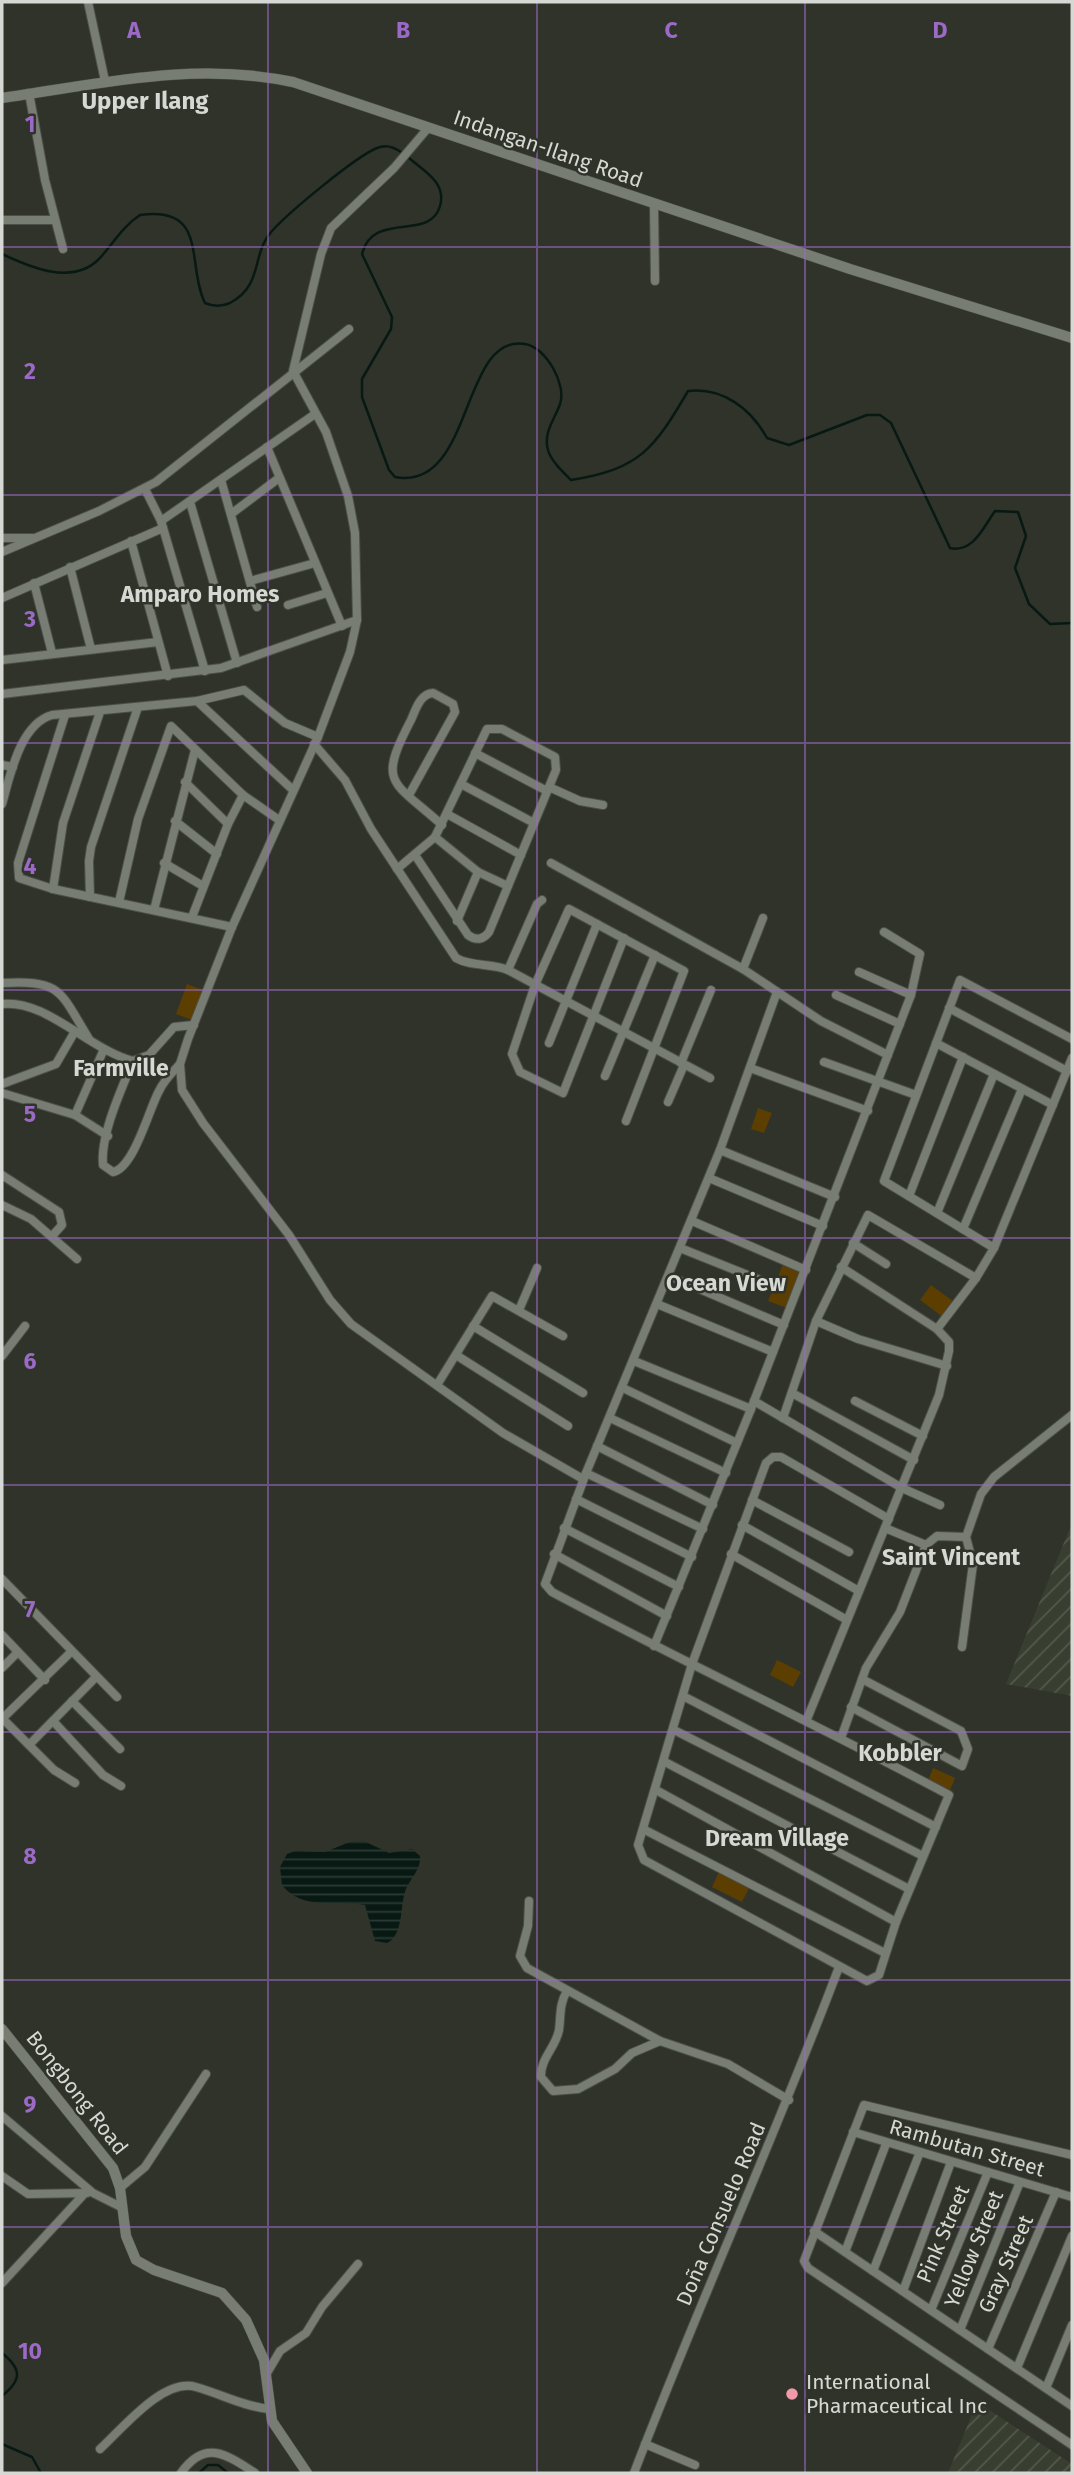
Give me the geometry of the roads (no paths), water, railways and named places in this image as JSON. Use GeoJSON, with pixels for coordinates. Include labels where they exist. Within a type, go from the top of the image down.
{"type":"FeatureCollection","features":[{"type":"Feature","properties":{"kind":"street"},"geometry":{"type":"LineString","coordinates":[[88,2],[105,80]]}},
{"type":"Feature","properties":{"kind":"street","name":"Indangan-Ilang Road"},"geometry":{"type":"LineString","coordinates":[[2,98],[105,80],[200,72],[272,77],[654,204],[1072,338]]}},
{"type":"Feature","properties":{"kind":"street"},"geometry":{"type":"LineString","coordinates":[[29,93],[54,220],[63,249]]}},
{"type":"Feature","properties":{"kind":"street"},"geometry":{"type":"LineString","coordinates":[[428,128],[394,168],[331,228],[321,254],[293,371],[326,432],[353,515],[357,620],[350,652],[316,740],[232,926],[180,1064],[179,1078],[188,1101],[289,1235],[339,1312],[362,1333],[503,1433],[584,1476],[702,1530]]}},
{"type":"Feature","properties":{"kind":"street"},"geometry":{"type":"LineString","coordinates":[[654,204],[655,281]]}},
{"type":"Feature","properties":{"kind":"street"},"geometry":{"type":"LineString","coordinates":[[2,220],[54,220]]}},
{"type":"Feature","properties":{"kind":"street"},"geometry":{"type":"LineString","coordinates":[[2,552],[145,489],[250,410],[293,371],[349,329]]}},
{"type":"Feature","properties":{"kind":"street"},"geometry":{"type":"LineString","coordinates":[[2,598],[131,541],[162,524],[315,414]]}},
{"type":"Feature","properties":{"kind":"street"},"geometry":{"type":"LineString","coordinates":[[267,447],[342,626]]}},
{"type":"Feature","properties":{"kind":"street"},"geometry":{"type":"LineString","coordinates":[[231,514],[279,478]]}},
{"type":"Feature","properties":{"kind":"street"},"geometry":{"type":"LineString","coordinates":[[221,480],[257,607]]}},
{"type":"Feature","properties":{"kind":"street"},"geometry":{"type":"LineString","coordinates":[[145,489],[162,524],[205,671]]}},
{"type":"Feature","properties":{"kind":"street"},"geometry":{"type":"LineString","coordinates":[[190,502],[237,663]]}},
{"type":"Feature","properties":{"kind":"street"},"geometry":{"type":"LineString","coordinates":[[2,538],[33,538]]}},
{"type":"Feature","properties":{"kind":"street"},"geometry":{"type":"LineString","coordinates":[[131,541],[168,676]]}},
{"type":"Feature","properties":{"kind":"street"},"geometry":{"type":"LineString","coordinates":[[250,581],[314,563]]}},
{"type":"Feature","properties":{"kind":"street"},"geometry":{"type":"LineString","coordinates":[[70,567],[91,649]]}},
{"type":"Feature","properties":{"kind":"street"},"geometry":{"type":"LineString","coordinates":[[34,583],[52,653]]}},
{"type":"Feature","properties":{"kind":"street"},"geometry":{"type":"LineString","coordinates":[[288,605],[327,593]]}},
{"type":"Feature","properties":{"kind":"street"},"geometry":{"type":"LineString","coordinates":[[2,694],[205,671],[237,663],[357,620]]}},
{"type":"Feature","properties":{"kind":"street"},"geometry":{"type":"LineString","coordinates":[[2,660],[158,642]]}},
{"type":"Feature","properties":{"kind":"street"},"geometry":{"type":"LineString","coordinates":[[2,800],[13,767],[29,733],[40,720],[197,701],[244,690],[285,723],[316,740],[345,780],[397,869],[456,958],[463,963],[484,963],[508,970],[710,1078]]}},
{"type":"Feature","properties":{"kind":"street"},"geometry":{"type":"LineString","coordinates":[[409,795],[455,712],[453,705],[433,692],[422,697],[391,760],[394,780],[409,795],[442,825]]}},
{"type":"Feature","properties":{"kind":"street"},"geometry":{"type":"LineString","coordinates":[[197,701],[293,790]]}},
{"type":"Feature","properties":{"kind":"street"},"geometry":{"type":"LineString","coordinates":[[90,897],[91,847],[138,707]]}},
{"type":"Feature","properties":{"kind":"street"},"geometry":{"type":"LineString","coordinates":[[53,889],[63,823],[100,712]]}},
{"type":"Feature","properties":{"kind":"street"},"geometry":{"type":"LineString","coordinates":[[65,715],[16,869],[19,878],[53,889],[232,926]]}},
{"type":"Feature","properties":{"kind":"street"},"geometry":{"type":"LineString","coordinates":[[119,902],[138,819],[171,726],[243,795],[279,820]]}},
{"type":"Feature","properties":{"kind":"street"},"geometry":{"type":"LineString","coordinates":[[397,869],[435,837],[487,729],[502,729],[555,757],[557,765],[548,789],[489,932],[483,938],[471,938],[457,921],[415,855]]}},
{"type":"Feature","properties":{"kind":"street"},"geometry":{"type":"LineString","coordinates":[[154,910],[195,750]]}},
{"type":"Feature","properties":{"kind":"street"},"geometry":{"type":"LineString","coordinates":[[475,752],[548,789],[580,801],[603,805]]}},
{"type":"Feature","properties":{"kind":"street"},"geometry":{"type":"LineString","coordinates":[[2,765],[13,767]]}},
{"type":"Feature","properties":{"kind":"street"},"geometry":{"type":"LineString","coordinates":[[185,782],[228,824]]}},
{"type":"Feature","properties":{"kind":"street"},"geometry":{"type":"LineString","coordinates":[[461,784],[534,823]]}},
{"type":"Feature","properties":{"kind":"street"},"geometry":{"type":"LineString","coordinates":[[192,917],[228,824],[243,795]]}},
{"type":"Feature","properties":{"kind":"street"},"geometry":{"type":"LineString","coordinates":[[447,814],[521,855]]}},
{"type":"Feature","properties":{"kind":"street"},"geometry":{"type":"LineString","coordinates":[[175,821],[217,854]]}},
{"type":"Feature","properties":{"kind":"street"},"geometry":{"type":"LineString","coordinates":[[435,837],[478,872],[508,886]]}},
{"type":"Feature","properties":{"kind":"street"},"geometry":{"type":"LineString","coordinates":[[164,863],[203,886]]}},
{"type":"Feature","properties":{"kind":"street"},"geometry":{"type":"LineString","coordinates":[[551,863],[743,969],[821,1021],[888,1055]]}},
{"type":"Feature","properties":{"kind":"street"},"geometry":{"type":"LineString","coordinates":[[457,921],[478,872]]}},
{"type":"Feature","properties":{"kind":"street"},"geometry":{"type":"LineString","coordinates":[[508,970],[537,904],[542,900]]}},
{"type":"Feature","properties":{"kind":"street"},"geometry":{"type":"LineString","coordinates":[[624,939],[563,1093],[520,1072],[513,1060],[514,1046],[536,985],[569,909],[684,971],[626,1121]]}},
{"type":"Feature","properties":{"kind":"street"},"geometry":{"type":"LineString","coordinates":[[743,969],[763,918]]}},
{"type":"Feature","properties":{"kind":"street"},"geometry":{"type":"LineString","coordinates":[[549,1043],[597,924]]}},
{"type":"Feature","properties":{"kind":"street"},"geometry":{"type":"LineString","coordinates":[[654,1646],[774,1352],[911,995],[920,954],[884,932]]}},
{"type":"Feature","properties":{"kind":"street"},"geometry":{"type":"LineString","coordinates":[[605,1076],[655,955]]}},
{"type":"Feature","properties":{"kind":"street"},"geometry":{"type":"LineString","coordinates":[[859,972],[911,995]]}},
{"type":"Feature","properties":{"kind":"street"},"geometry":{"type":"LineString","coordinates":[[994,1248],[884,1181],[960,980],[1072,1039]]}},
{"type":"Feature","properties":{"kind":"street"},"geometry":{"type":"LineString","coordinates":[[2,983],[37,981],[55,989],[90,1042]]}},
{"type":"Feature","properties":{"kind":"street"},"geometry":{"type":"LineString","coordinates":[[668,1102],[711,990]]}},
{"type":"Feature","properties":{"kind":"street"},"geometry":{"type":"LineString","coordinates":[[777,992],[709,1178],[584,1476],[545,1579],[547,1588],[654,1646],[692,1664],[807,1719],[949,1795],[895,1922],[879,1975],[872,1980],[839,1967],[645,1860],[638,1851],[692,1664],[766,1463],[778,1456],[889,1519]]}},
{"type":"Feature","properties":{"kind":"street"},"geometry":{"type":"LineString","coordinates":[[836,995],[900,1024]]}},
{"type":"Feature","properties":{"kind":"street"},"geometry":{"type":"LineString","coordinates":[[2,1004],[15,1003],[33,1007],[90,1042],[133,1061],[149,1055],[174,1027],[194,1025]]}},
{"type":"Feature","properties":{"kind":"street"},"geometry":{"type":"LineString","coordinates":[[949,1008],[1067,1071]]}},
{"type":"Feature","properties":{"kind":"street"},"geometry":{"type":"LineString","coordinates":[[2,1084],[56,1063],[74,1033]]}},
{"type":"Feature","properties":{"kind":"street"},"geometry":{"type":"LineString","coordinates":[[936,1043],[1053,1105]]}},
{"type":"Feature","properties":{"kind":"street"},"geometry":{"type":"LineString","coordinates":[[75,1115],[104,1049]]}},
{"type":"Feature","properties":{"kind":"street"},"geometry":{"type":"LineString","coordinates":[[909,1196],[964,1058]]}},
{"type":"Feature","properties":{"kind":"street"},"geometry":{"type":"LineString","coordinates":[[937,1329],[976,1278],[994,1248],[1072,1058]]}},
{"type":"Feature","properties":{"kind":"street"},"geometry":{"type":"LineString","coordinates":[[133,1061],[108,1136],[103,1165],[117,1172],[134,1149],[159,1090],[180,1064]]}},
{"type":"Feature","properties":{"kind":"street"},"geometry":{"type":"LineString","coordinates":[[824,1062],[916,1095]]}},
{"type":"Feature","properties":{"kind":"street"},"geometry":{"type":"LineString","coordinates":[[750,1068],[867,1111]]}},
{"type":"Feature","properties":{"kind":"street"},"geometry":{"type":"LineString","coordinates":[[937,1213],[994,1074]]}},
{"type":"Feature","properties":{"kind":"street"},"geometry":{"type":"LineString","coordinates":[[963,1229],[1022,1089]]}},
{"type":"Feature","properties":{"kind":"street"},"geometry":{"type":"LineString","coordinates":[[2,1093],[75,1115],[108,1136]]}},
{"type":"Feature","properties":{"kind":"street"},"geometry":{"type":"LineString","coordinates":[[720,1150],[835,1197]]}},
{"type":"Feature","properties":{"kind":"street"},"geometry":{"type":"LineString","coordinates":[[2,1175],[59,1212],[62,1225],[54,1236]]}},
{"type":"Feature","properties":{"kind":"street"},"geometry":{"type":"LineString","coordinates":[[709,1178],[823,1226]]}},
{"type":"Feature","properties":{"kind":"street"},"geometry":{"type":"LineString","coordinates":[[2,1205],[19,1211],[54,1236],[77,1259]]}},
{"type":"Feature","properties":{"kind":"street"},"geometry":{"type":"LineString","coordinates":[[783,1418],[816,1321],[868,1215],[976,1278]]}},
{"type":"Feature","properties":{"kind":"street"},"geometry":{"type":"LineString","coordinates":[[692,1221],[806,1269]]}},
{"type":"Feature","properties":{"kind":"street"},"geometry":{"type":"LineString","coordinates":[[853,1243],[886,1264]]}},
{"type":"Feature","properties":{"kind":"street"},"geometry":{"type":"LineString","coordinates":[[680,1248],[769,1284]]}},
{"type":"Feature","properties":{"kind":"street"},"geometry":{"type":"LineString","coordinates":[[807,1719],[914,1460],[947,1366],[949,1342],[937,1329],[841,1267]]}},
{"type":"Feature","properties":{"kind":"street"},"geometry":{"type":"LineString","coordinates":[[519,1310],[537,1268]]}},
{"type":"Feature","properties":{"kind":"street"},"geometry":{"type":"LineString","coordinates":[[669,1276],[784,1325]]}},
{"type":"Feature","properties":{"kind":"street"},"geometry":{"type":"LineString","coordinates":[[437,1385],[492,1296],[563,1336]]}},
{"type":"Feature","properties":{"kind":"street"},"geometry":{"type":"LineString","coordinates":[[657,1304],[774,1352]]}},
{"type":"Feature","properties":{"kind":"street"},"geometry":{"type":"LineString","coordinates":[[816,1321],[858,1339],[947,1366]]}},
{"type":"Feature","properties":{"kind":"street"},"geometry":{"type":"LineString","coordinates":[[2,1356],[25,1326]]}},
{"type":"Feature","properties":{"kind":"street"},"geometry":{"type":"LineString","coordinates":[[473,1326],[583,1393]]}},
{"type":"Feature","properties":{"kind":"street"},"geometry":{"type":"LineString","coordinates":[[456,1355],[568,1426]]}},
{"type":"Feature","properties":{"kind":"street"},"geometry":{"type":"LineString","coordinates":[[634,1360],[783,1418],[902,1488],[940,1505]]}},
{"type":"Feature","properties":{"kind":"street"},"geometry":{"type":"LineString","coordinates":[[623,1388],[737,1443]]}},
{"type":"Feature","properties":{"kind":"street"},"geometry":{"type":"LineString","coordinates":[[792,1393],[914,1460]]}},
{"type":"Feature","properties":{"kind":"street"},"geometry":{"type":"LineString","coordinates":[[855,1401],[923,1436]]}},
{"type":"Feature","properties":{"kind":"street"},"geometry":{"type":"LineString","coordinates":[[962,1647],[973,1564],[966,1537],[986,1485],[1072,1415]]}},
{"type":"Feature","properties":{"kind":"street"},"geometry":{"type":"LineString","coordinates":[[610,1418],[726,1473]]}},
{"type":"Feature","properties":{"kind":"street"},"geometry":{"type":"LineString","coordinates":[[597,1446],[713,1505]]}},
{"type":"Feature","properties":{"kind":"street"},"geometry":{"type":"LineString","coordinates":[[576,1499],[692,1557]]}},
{"type":"Feature","properties":{"kind":"street"},"geometry":{"type":"LineString","coordinates":[[752,1500],[849,1552]]}},
{"type":"Feature","properties":{"kind":"street"},"geometry":{"type":"LineString","coordinates":[[742,1525],[859,1591]]}},
{"type":"Feature","properties":{"kind":"street"},"geometry":{"type":"LineString","coordinates":[[564,1528],[679,1587]]}},
{"type":"Feature","properties":{"kind":"street"},"geometry":{"type":"LineString","coordinates":[[886,1528],[926,1545]]}},
{"type":"Feature","properties":{"kind":"street"},"geometry":{"type":"LineString","coordinates":[[841,1738],[862,1679],[900,1612],[926,1545],[937,1536],[966,1537]]}},
{"type":"Feature","properties":{"kind":"street"},"geometry":{"type":"LineString","coordinates":[[554,1554],[667,1616]]}},
{"type":"Feature","properties":{"kind":"street"},"geometry":{"type":"LineString","coordinates":[[731,1554],[847,1620]]}},
{"type":"Feature","properties":{"kind":"street"},"geometry":{"type":"LineString","coordinates":[[2,1579],[117,1697]]}},
{"type":"Feature","properties":{"kind":"street"},"geometry":{"type":"LineString","coordinates":[[2,1634],[45,1679]]}},
{"type":"Feature","properties":{"kind":"street"},"geometry":{"type":"LineString","coordinates":[[2,1668],[18,1652]]}},
{"type":"Feature","properties":{"kind":"street"},"geometry":{"type":"LineString","coordinates":[[71,1652],[2,1719],[54,1770],[75,1783]]}},
{"type":"Feature","properties":{"kind":"street"},"geometry":{"type":"LineString","coordinates":[[29,1745],[96,1677]]}},
{"type":"Feature","properties":{"kind":"street"},"geometry":{"type":"LineString","coordinates":[[851,1707],[962,1766],[968,1749],[961,1731],[862,1679]]}},
{"type":"Feature","properties":{"kind":"street"},"geometry":{"type":"LineString","coordinates":[[683,1696],[936,1827]]}},
{"type":"Feature","properties":{"kind":"street"},"geometry":{"type":"LineString","coordinates":[[72,1701],[120,1749]]}},
{"type":"Feature","properties":{"kind":"street"},"geometry":{"type":"LineString","coordinates":[[53,1721],[103,1775],[121,1786]]}},
{"type":"Feature","properties":{"kind":"street"},"geometry":{"type":"LineString","coordinates":[[674,1730],[923,1856]]}},
{"type":"Feature","properties":{"kind":"street"},"geometry":{"type":"LineString","coordinates":[[665,1762],[909,1889]]}},
{"type":"Feature","properties":{"kind":"street"},"geometry":{"type":"LineString","coordinates":[[656,1790],[895,1922]]}},
{"type":"Feature","properties":{"kind":"street"},"geometry":{"type":"LineString","coordinates":[[643,1829],[885,1953]]}},
{"type":"Feature","properties":{"kind":"street"},"geometry":{"type":"LineString","coordinates":[[528,1901],[528,1926],[520,1956],[523,1962],[566,1991],[660,2041],[728,2064],[789,2100]]}},
{"type":"Feature","properties":{"kind":"street","name":"Doña Consuelo Road"},"geometry":{"type":"LineString","coordinates":[[634,2473],[789,2100],[839,1967]]}},
{"type":"Feature","properties":{"kind":"street"},"geometry":{"type":"LineString","coordinates":[[566,1991],[561,2003],[558,2032],[540,2066],[541,2077],[553,2091],[578,2089],[615,2069],[632,2053],[660,2041]]}},
{"type":"Feature","properties":{"kind":"street","name":"Bongbong Road"},"geometry":{"type":"LineString","coordinates":[[2,2029],[113,2168],[120,2188],[127,2236],[136,2260],[154,2270],[207,2286],[230,2300],[255,2336],[267,2373],[269,2409],[279,2435],[307,2473]]}},
{"type":"Feature","properties":{"kind":"street"},"geometry":{"type":"LineString","coordinates":[[120,2188],[145,2167],[206,2074]]}},
{"type":"Feature","properties":{"kind":"street"},"geometry":{"type":"LineString","coordinates":[[1072,2155],[864,2105],[805,2255],[808,2268],[1072,2445]]}},
{"type":"Feature","properties":{"kind":"street"},"geometry":{"type":"LineString","coordinates":[[2,2116],[89,2193],[121,2207]]}},
{"type":"Feature","properties":{"kind":"street","name":"Rambutan Street"},"geometry":{"type":"LineString","coordinates":[[853,2132],[886,2144],[1072,2197]]}},
{"type":"Feature","properties":{"kind":"street"},"geometry":{"type":"LineString","coordinates":[[845,2252],[886,2144]]}},
{"type":"Feature","properties":{"kind":"street"},"geometry":{"type":"LineString","coordinates":[[873,2272],[920,2152]]}},
{"type":"Feature","properties":{"kind":"street"},"geometry":{"type":"LineString","coordinates":[[903,2291],[951,2162]]}},
{"type":"Feature","properties":{"kind":"street","name":"Pink Street"},"geometry":{"type":"LineString","coordinates":[[931,2310],[988,2172]]}},
{"type":"Feature","properties":{"kind":"street"},"geometry":{"type":"LineString","coordinates":[[2,2176],[20,2192],[28,2194],[89,2193]]}},
{"type":"Feature","properties":{"kind":"street","name":"Yellow Street"},"geometry":{"type":"LineString","coordinates":[[960,2330],[1020,2182]]}},
{"type":"Feature","properties":{"kind":"street","name":"Gray Street"},"geometry":{"type":"LineString","coordinates":[[988,2349],[1056,2192]]}},
{"type":"Feature","properties":{"kind":"street"},"geometry":{"type":"LineString","coordinates":[[2,2283],[89,2193]]}},
{"type":"Feature","properties":{"kind":"street"},"geometry":{"type":"LineString","coordinates":[[814,2231],[1072,2406]]}},
{"type":"Feature","properties":{"kind":"street"},"geometry":{"type":"LineString","coordinates":[[1017,2368],[1072,2236]]}},
{"type":"Feature","properties":{"kind":"street"},"geometry":{"type":"LineString","coordinates":[[267,2373],[279,2351],[306,2333],[322,2307],[358,2264]]}},
{"type":"Feature","properties":{"kind":"street"},"geometry":{"type":"LineString","coordinates":[[1046,2388],[1072,2325]]}},
{"type":"Feature","properties":{"kind":"street"},"geometry":{"type":"LineString","coordinates":[[100,2449],[164,2391],[180,2384],[194,2386],[237,2403],[269,2409]]}},
{"type":"Feature","properties":{"kind":"street"},"geometry":{"type":"LineString","coordinates":[[645,2444],[695,2465]]}},
{"type":"Feature","properties":{"kind":"street"},"geometry":{"type":"LineString","coordinates":[[181,2473],[194,2456],[207,2452],[232,2459],[255,2473]]}},
{"type":"Feature","properties":{"kind":"waterway"},"geometry":{"type":"LineString","coordinates":[[2,254],[51,272],[76,271],[99,259],[123,230],[140,215],[162,214],[177,219],[186,228],[205,303],[224,305],[241,296],[248,287],[266,240],[306,199],[338,173],[377,148],[384,146],[401,152]]}},
{"type":"Feature","properties":{"kind":"waterway"},"geometry":{"type":"LineString","coordinates":[[409,158],[437,184],[440,206],[434,217],[425,222],[377,233],[368,241],[362,254],[392,317],[391,329],[362,379],[362,397],[389,470],[395,477],[421,475],[440,461],[454,439],[488,362],[504,347],[525,344],[540,352],[558,377],[560,404],[548,431],[547,443],[552,458],[571,480],[614,470],[643,453],[665,428],[688,391],[724,396],[744,409],[767,438],[789,445],[867,415],[880,415],[891,423],[950,548],[958,549],[971,543],[995,511],[1018,512],[1026,536],[1015,568],[1029,604],[1050,624],[1072,623]]}},
{"type":"Feature","properties":{"kind":"waterway"},"geometry":{"type":"LineString","coordinates":[[2,2353],[13,2364],[17,2374],[13,2385],[2,2396]]}},
{"type":"Feature","properties":{"kind":"waterway"},"geometry":{"type":"LineString","coordinates":[[2,2444],[32,2457],[41,2473]]}},
{"type":"Feature","properties":{"kind":"waterway"},"geometry":{"type":"LineString","coordinates":[[199,2473],[208,2465],[218,2465],[228,2473]]}},
{"type":"Feature","properties":{"kind":"place","name":"International Pharmaceutical Inc"},"geometry":{"type":"Point","coordinates":[792,2394]}},
{"type":"Feature","properties":{"kind":"district","name":"Upper Ilang"},"geometry":{"type":"Point","coordinates":[145,101]}},
{"type":"Feature","properties":{"kind":"district","name":"Amparo Homes"},"geometry":{"type":"Point","coordinates":[200,594]}},
{"type":"Feature","properties":{"kind":"district","name":"Farmville"},"geometry":{"type":"Point","coordinates":[121,1068]}},
{"type":"Feature","properties":{"kind":"district","name":"Ocean View"},"geometry":{"type":"Point","coordinates":[726,1283]}},
{"type":"Feature","properties":{"kind":"district","name":"Saint Vincent"},"geometry":{"type":"Point","coordinates":[951,1557]}},
{"type":"Feature","properties":{"kind":"district","name":"Kobbler"},"geometry":{"type":"Point","coordinates":[900,1753]}},
{"type":"Feature","properties":{"kind":"district","name":"Dream Village"},"geometry":{"type":"Point","coordinates":[777,1838]}}]}
